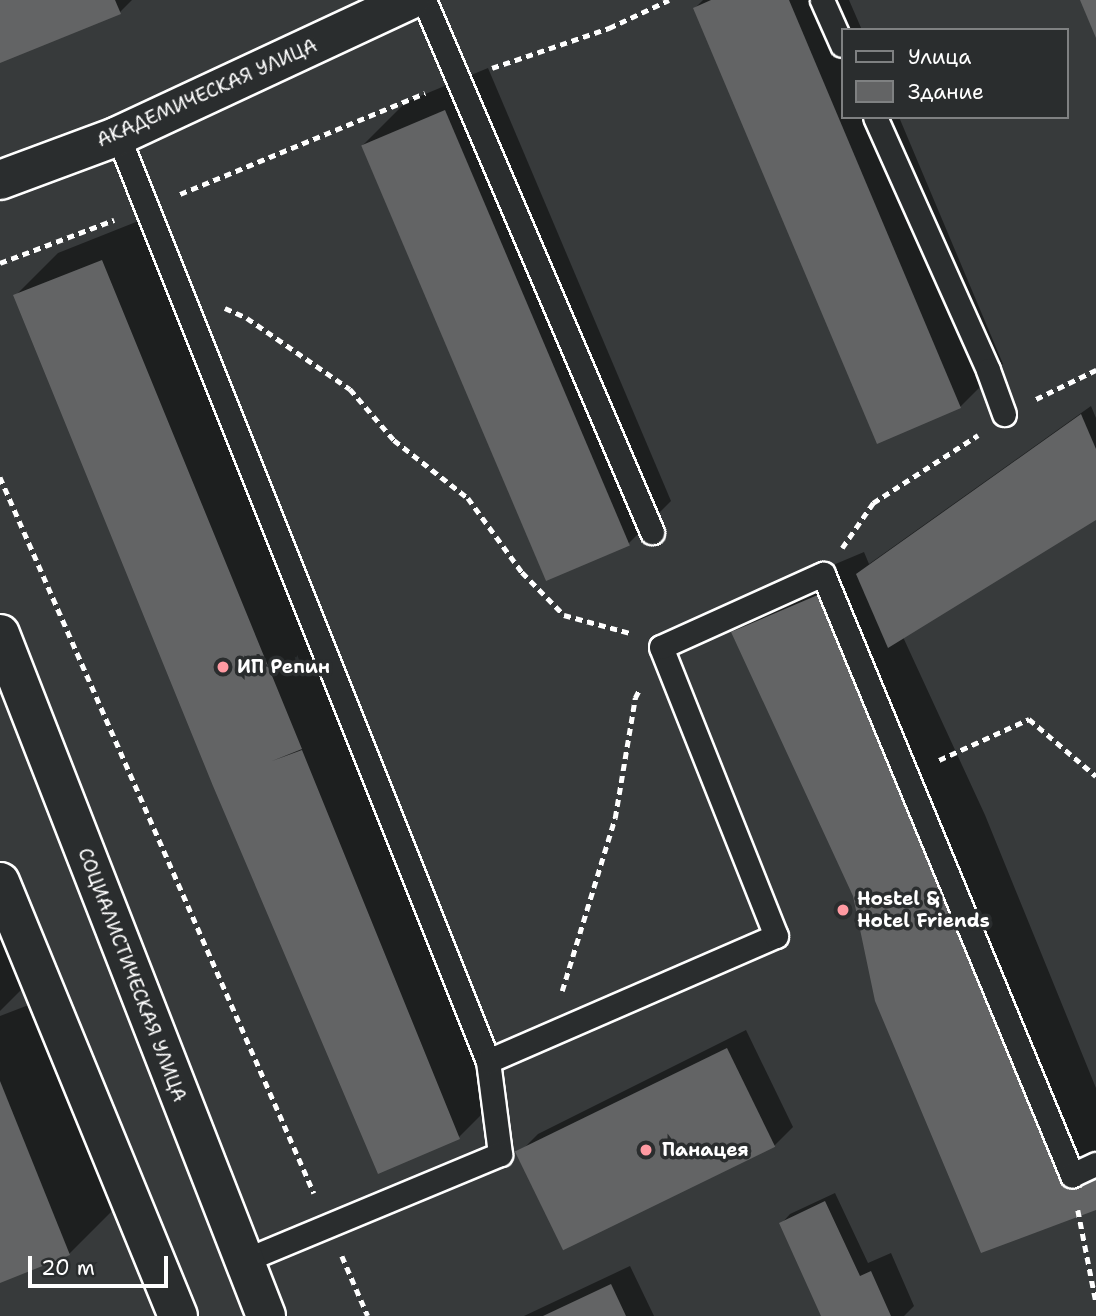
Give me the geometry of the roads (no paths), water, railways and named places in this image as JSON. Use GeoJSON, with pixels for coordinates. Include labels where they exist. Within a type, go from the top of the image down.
{"type":"FeatureCollection","features":[{"type":"Feature","properties":{"kind":"street","name":"АКАДЕМИЧЕСКАЯ УЛИЦА"},"geometry":{"type":"LineString","coordinates":[[0,180],[118,136],[410,0]]}},
{"type":"Feature","properties":{"kind":"street","name":"СОЦИАЛИСТИЧЕСКАЯ УЛИЦА"},"geometry":{"type":"LineString","coordinates":[[0,634],[266,1316]]}},
{"type":"Feature","properties":{"kind":"street"},"geometry":{"type":"LineString","coordinates":[[0,882],[178,1316]]}},
{"type":"Feature","properties":{"kind":"lane"},"geometry":{"type":"LineString","coordinates":[[424,0],[652,532]]}},
{"type":"Feature","properties":{"kind":"lane"},"geometry":{"type":"LineString","coordinates":[[822,0],[841,43]]}},
{"type":"Feature","properties":{"kind":"lane"},"geometry":{"type":"LineString","coordinates":[[876,119],[988,370],[1004,414]]}},
{"type":"Feature","properties":{"kind":"lane"},"geometry":{"type":"LineString","coordinates":[[118,136],[488,1062],[500,1154],[243,1261]]}},
{"type":"Feature","properties":{"kind":"lane"},"geometry":{"type":"LineString","coordinates":[[488,1062],[776,936],[661,646],[823,575],[1072,1175],[1096,1164]]}},
{"type":"Feature","properties":{"kind":"place","name":"ИП Репин"},"geometry":{"type":"Point","coordinates":[223,667]}},
{"type":"Feature","properties":{"kind":"place","name":"Hostel & Hotel Friends"},"geometry":{"type":"Point","coordinates":[843,910]}},
{"type":"Feature","properties":{"kind":"place","name":"Панацея"},"geometry":{"type":"Point","coordinates":[646,1150]}}]}
